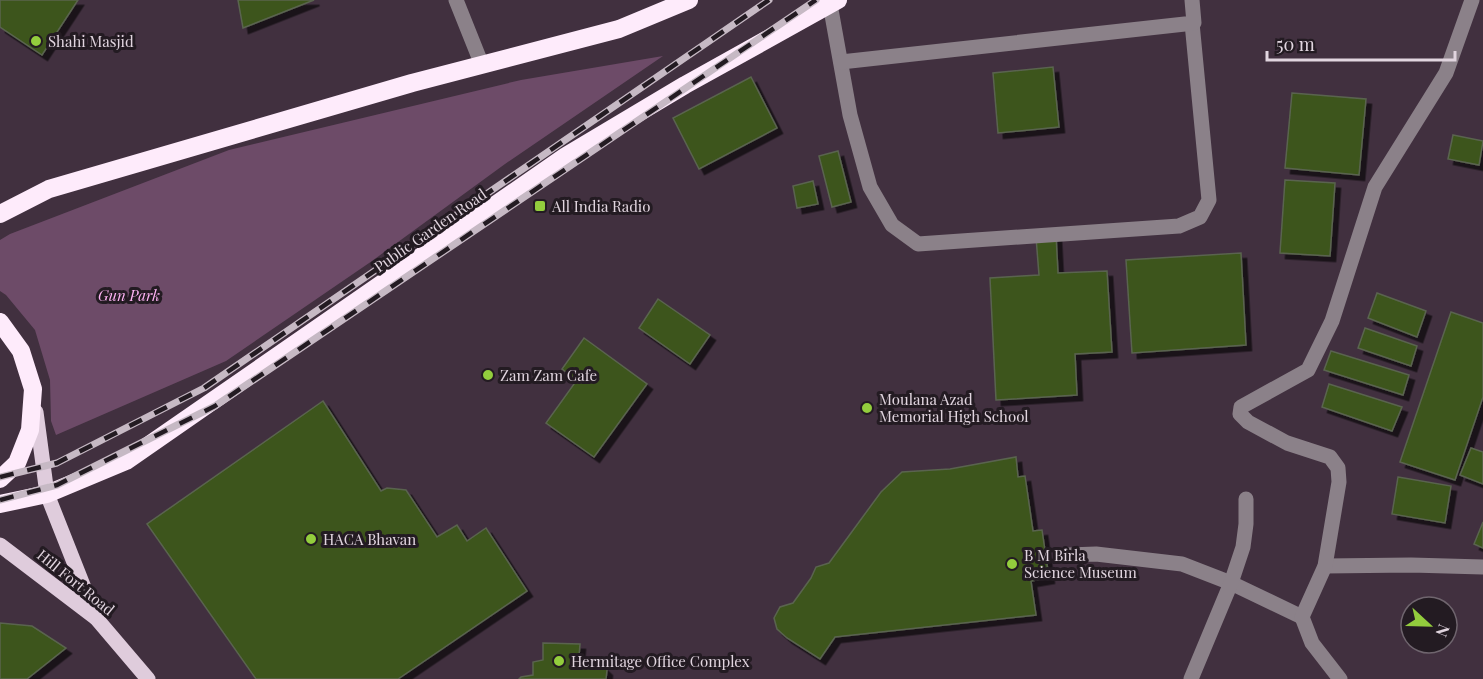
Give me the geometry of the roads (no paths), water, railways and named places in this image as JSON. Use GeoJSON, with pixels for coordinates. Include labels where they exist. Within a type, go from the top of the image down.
{"type":"FeatureCollection","features":[{"type":"Feature","properties":{"kind":"highway"},"geometry":{"type":"LineString","coordinates":[[0,214],[49,189],[412,83],[619,29],[688,0]]}},
{"type":"Feature","properties":{"kind":"highway","name":"Public Garden Road"},"geometry":{"type":"LineString","coordinates":[[0,504],[47,494],[126,461],[566,156],[685,85],[834,2]]}},
{"type":"Feature","properties":{"kind":"highway"},"geometry":{"type":"LineString","coordinates":[[0,322],[21,351],[33,389],[30,430],[17,464],[0,479]]}},
{"type":"Feature","properties":{"kind":"main road"},"geometry":{"type":"LineString","coordinates":[[33,389],[47,494],[96,618]]}},
{"type":"Feature","properties":{"kind":"main road","name":"Hill Fort Road"},"geometry":{"type":"LineString","coordinates":[[0,545],[96,618],[148,679]]}},
{"type":"Feature","properties":{"kind":"street"},"geometry":{"type":"LineString","coordinates":[[456,0],[482,65]]}},
{"type":"Feature","properties":{"kind":"street"},"geometry":{"type":"LineString","coordinates":[[834,2],[850,115],[870,187],[892,225],[918,244],[1179,226],[1200,218],[1209,200],[1192,22],[1194,23],[1192,0]]}},
{"type":"Feature","properties":{"kind":"street"},"geometry":{"type":"LineString","coordinates":[[1302,616],[1325,566],[1339,482],[1338,468],[1330,457],[1287,443],[1248,422],[1240,414],[1241,407],[1308,370],[1332,321],[1375,187],[1446,74],[1472,0]]}},
{"type":"Feature","properties":{"kind":"street"},"geometry":{"type":"LineString","coordinates":[[841,62],[1192,22]]}},
{"type":"Feature","properties":{"kind":"street"},"geometry":{"type":"LineString","coordinates":[[1191,679],[1231,583],[1243,547],[1246,499]]}},
{"type":"Feature","properties":{"kind":"street"},"geometry":{"type":"LineString","coordinates":[[1069,555],[1096,554],[1182,564],[1231,583],[1302,616],[1312,643],[1340,679]]}},
{"type":"Feature","properties":{"kind":"street"},"geometry":{"type":"LineString","coordinates":[[1325,566],[1411,564],[1483,567]]}},
{"type":"Feature","properties":{"kind":"railway"},"geometry":{"type":"LineString","coordinates":[[0,477],[57,463],[204,388],[769,0]]}},
{"type":"Feature","properties":{"kind":"railway"},"geometry":{"type":"LineString","coordinates":[[0,500],[57,485],[215,406],[816,0]]}},
{"type":"Feature","properties":{"kind":"place","name":"Shahi Masjid"},"geometry":{"type":"Point","coordinates":[36,41]}},
{"type":"Feature","properties":{"kind":"place","name":"All India Radio"},"geometry":{"type":"Point","coordinates":[540,206]}},
{"type":"Feature","properties":{"kind":"place","name":"Zam Zam Cafe"},"geometry":{"type":"Point","coordinates":[488,375]}},
{"type":"Feature","properties":{"kind":"place","name":"Moulana Azad Memorial High School"},"geometry":{"type":"Point","coordinates":[867,408]}},
{"type":"Feature","properties":{"kind":"place","name":"HACA Bhavan"},"geometry":{"type":"Point","coordinates":[311,539]}},
{"type":"Feature","properties":{"kind":"place","name":"B M Birla Science Museum"},"geometry":{"type":"Point","coordinates":[1012,564]}},
{"type":"Feature","properties":{"kind":"place","name":"Hermitage Office Complex"},"geometry":{"type":"Point","coordinates":[559,661]}},
{"type":"Feature","properties":{"kind":"park label","name":"Gun Park"},"geometry":{"type":"Point","coordinates":[129,295]}}]}
